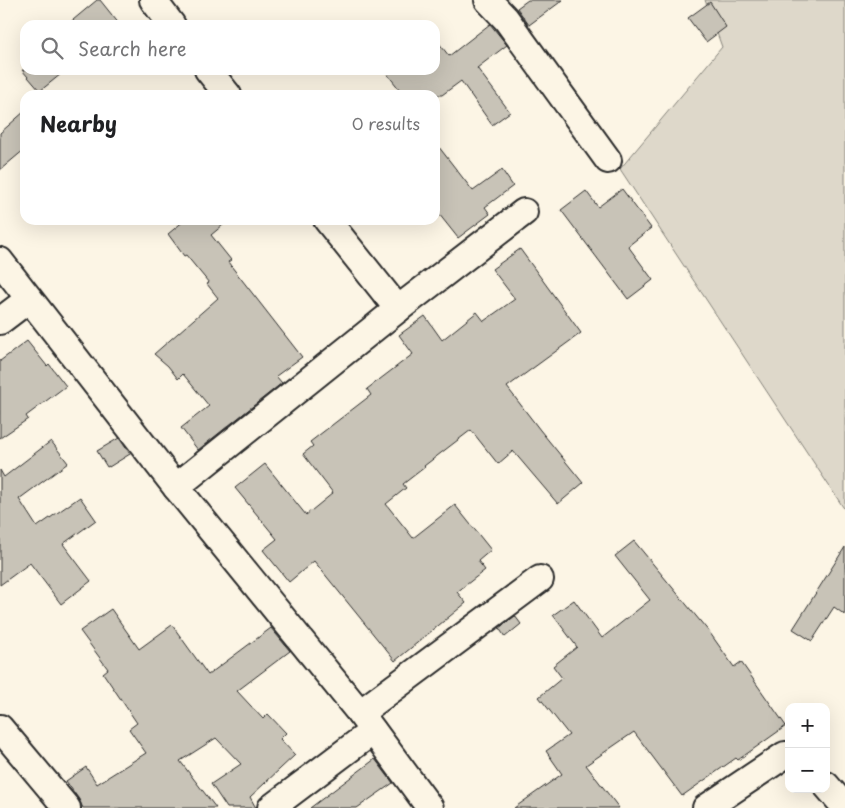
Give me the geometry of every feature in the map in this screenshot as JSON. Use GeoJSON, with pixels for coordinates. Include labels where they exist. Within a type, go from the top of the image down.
{"type":"FeatureCollection","features":[{"type":"Feature","properties":{"kind":"street"},"geometry":{"type":"LineString","coordinates":[[153,0],[168,20]]}},
{"type":"Feature","properties":{"kind":"street"},"geometry":{"type":"LineString","coordinates":[[488,0],[506,19],[608,160]]}},
{"type":"Feature","properties":{"kind":"street"},"geometry":{"type":"LineString","coordinates":[[212,75],[224,90]]}},
{"type":"Feature","properties":{"kind":"street"},"geometry":{"type":"LineString","coordinates":[[176,487],[398,309],[524,212]]}},
{"type":"Feature","properties":{"kind":"street"},"geometry":{"type":"LineString","coordinates":[[331,225],[398,309]]}},
{"type":"Feature","properties":{"kind":"street"},"geometry":{"type":"LineString","coordinates":[[0,261],[176,487],[366,722],[430,808]]}},
{"type":"Feature","properties":{"kind":"street"},"geometry":{"type":"LineString","coordinates":[[0,321],[29,299]]}},
{"type":"Feature","properties":{"kind":"street"},"geometry":{"type":"LineString","coordinates":[[271,808],[366,722],[540,579]]}},
{"type":"Feature","properties":{"kind":"street"},"geometry":{"type":"LineString","coordinates":[[0,728],[67,808]]}},
{"type":"Feature","properties":{"kind":"street"},"geometry":{"type":"LineString","coordinates":[[706,808],[785,755]]}},
{"type":"Feature","properties":{"kind":"street"},"geometry":{"type":"LineString","coordinates":[[830,790],[845,807]]}},
{"type":"Feature","properties":{"kind":"shaded area"},"geometry":{"type":"Polygon","coordinates":[[[705,0],[845,0],[845,510],[620,169],[722,47],[705,0]]]}},
{"type":"Feature","properties":{"kind":"building"},"geometry":{"type":"Polygon","coordinates":[[[97,0],[100,0],[116,20],[73,20],[97,0]]]}},
{"type":"Feature","properties":{"kind":"building"},"geometry":{"type":"Polygon","coordinates":[[[528,0],[563,0],[529,25],[517,8],[528,0]]]}},
{"type":"Feature","properties":{"kind":"building"},"geometry":{"type":"Polygon","coordinates":[[[710,2],[726,27],[706,42],[688,18],[710,2]]]}},
{"type":"Feature","properties":{"kind":"building"},"geometry":{"type":"Polygon","coordinates":[[[490,24],[507,45],[477,68],[510,112],[492,125],[461,81],[440,95],[440,90],[400,90],[388,75],[440,75],[440,44],[449,56],[490,24]]]}},
{"type":"Feature","properties":{"kind":"building"},"geometry":{"type":"Polygon","coordinates":[[[26,75],[60,75],[41,90],[26,75]]]}},
{"type":"Feature","properties":{"kind":"building"},"geometry":{"type":"Polygon","coordinates":[[[20,115],[20,153],[0,170],[0,133],[20,115]]]}},
{"type":"Feature","properties":{"kind":"building"},"geometry":{"type":"Polygon","coordinates":[[[440,148],[473,191],[502,170],[513,186],[485,207],[490,214],[458,238],[440,215],[440,148]]]}},
{"type":"Feature","properties":{"kind":"building"},"geometry":{"type":"Polygon","coordinates":[[[622,189],[651,228],[628,246],[653,280],[628,299],[561,210],[586,191],[598,207],[622,189]]]}},
{"type":"Feature","properties":{"kind":"building"},"geometry":{"type":"Polygon","coordinates":[[[179,225],[223,225],[211,235],[231,260],[228,262],[302,357],[276,376],[282,383],[198,450],[181,428],[209,406],[183,374],[178,379],[168,366],[154,354],[218,298],[207,284],[209,283],[186,255],[184,256],[168,234],[179,225]]]}},
{"type":"Feature","properties":{"kind":"building"},"geometry":{"type":"Polygon","coordinates":[[[520,249],[581,333],[507,387],[583,483],[558,504],[513,451],[498,464],[471,430],[403,484],[406,488],[386,504],[413,538],[455,505],[491,550],[478,561],[485,570],[457,592],[466,603],[395,661],[314,561],[289,582],[263,550],[277,539],[235,488],[265,464],[306,515],[333,493],[303,454],[313,446],[310,442],[371,395],[367,389],[413,354],[399,335],[425,316],[442,340],[477,312],[484,321],[515,299],[492,269],[520,249]]]}},
{"type":"Feature","properties":{"kind":"building"},"geometry":{"type":"Polygon","coordinates":[[[27,341],[47,366],[49,364],[66,386],[26,416],[28,419],[0,438],[0,361],[27,341]]]}},
{"type":"Feature","properties":{"kind":"building"},"geometry":{"type":"Polygon","coordinates":[[[119,438],[130,454],[107,467],[97,451],[119,438]]]}},
{"type":"Feature","properties":{"kind":"building"},"geometry":{"type":"Polygon","coordinates":[[[51,441],[68,463],[19,499],[37,527],[80,497],[96,520],[63,544],[91,581],[61,604],[30,563],[0,585],[0,470],[4,477],[51,441]]]}},
{"type":"Feature","properties":{"kind":"building"},"geometry":{"type":"Polygon","coordinates":[[[634,541],[710,633],[734,667],[741,662],[785,727],[682,796],[634,732],[586,765],[619,808],[514,808],[562,774],[546,751],[569,735],[539,697],[562,678],[553,666],[577,647],[553,615],[574,600],[602,638],[650,600],[615,556],[634,541]]]}},
{"type":"Feature","properties":{"kind":"building"},"geometry":{"type":"Polygon","coordinates":[[[845,547],[845,615],[834,607],[812,641],[793,629],[845,547]]]}},
{"type":"Feature","properties":{"kind":"building"},"geometry":{"type":"Polygon","coordinates":[[[111,609],[139,649],[172,625],[208,675],[271,628],[290,651],[237,691],[263,719],[268,714],[286,733],[280,739],[295,755],[250,797],[256,808],[227,808],[211,784],[241,764],[216,738],[180,761],[216,808],[83,808],[66,781],[86,767],[97,784],[146,753],[129,729],[137,723],[103,673],[108,669],[80,631],[111,609]]]}},
{"type":"Feature","properties":{"kind":"building"},"geometry":{"type":"Polygon","coordinates":[[[515,616],[521,624],[505,637],[499,628],[515,616]]]}},
{"type":"Feature","properties":{"kind":"building"},"geometry":{"type":"Polygon","coordinates":[[[375,759],[393,783],[357,808],[310,808],[375,759]]]}}]}
